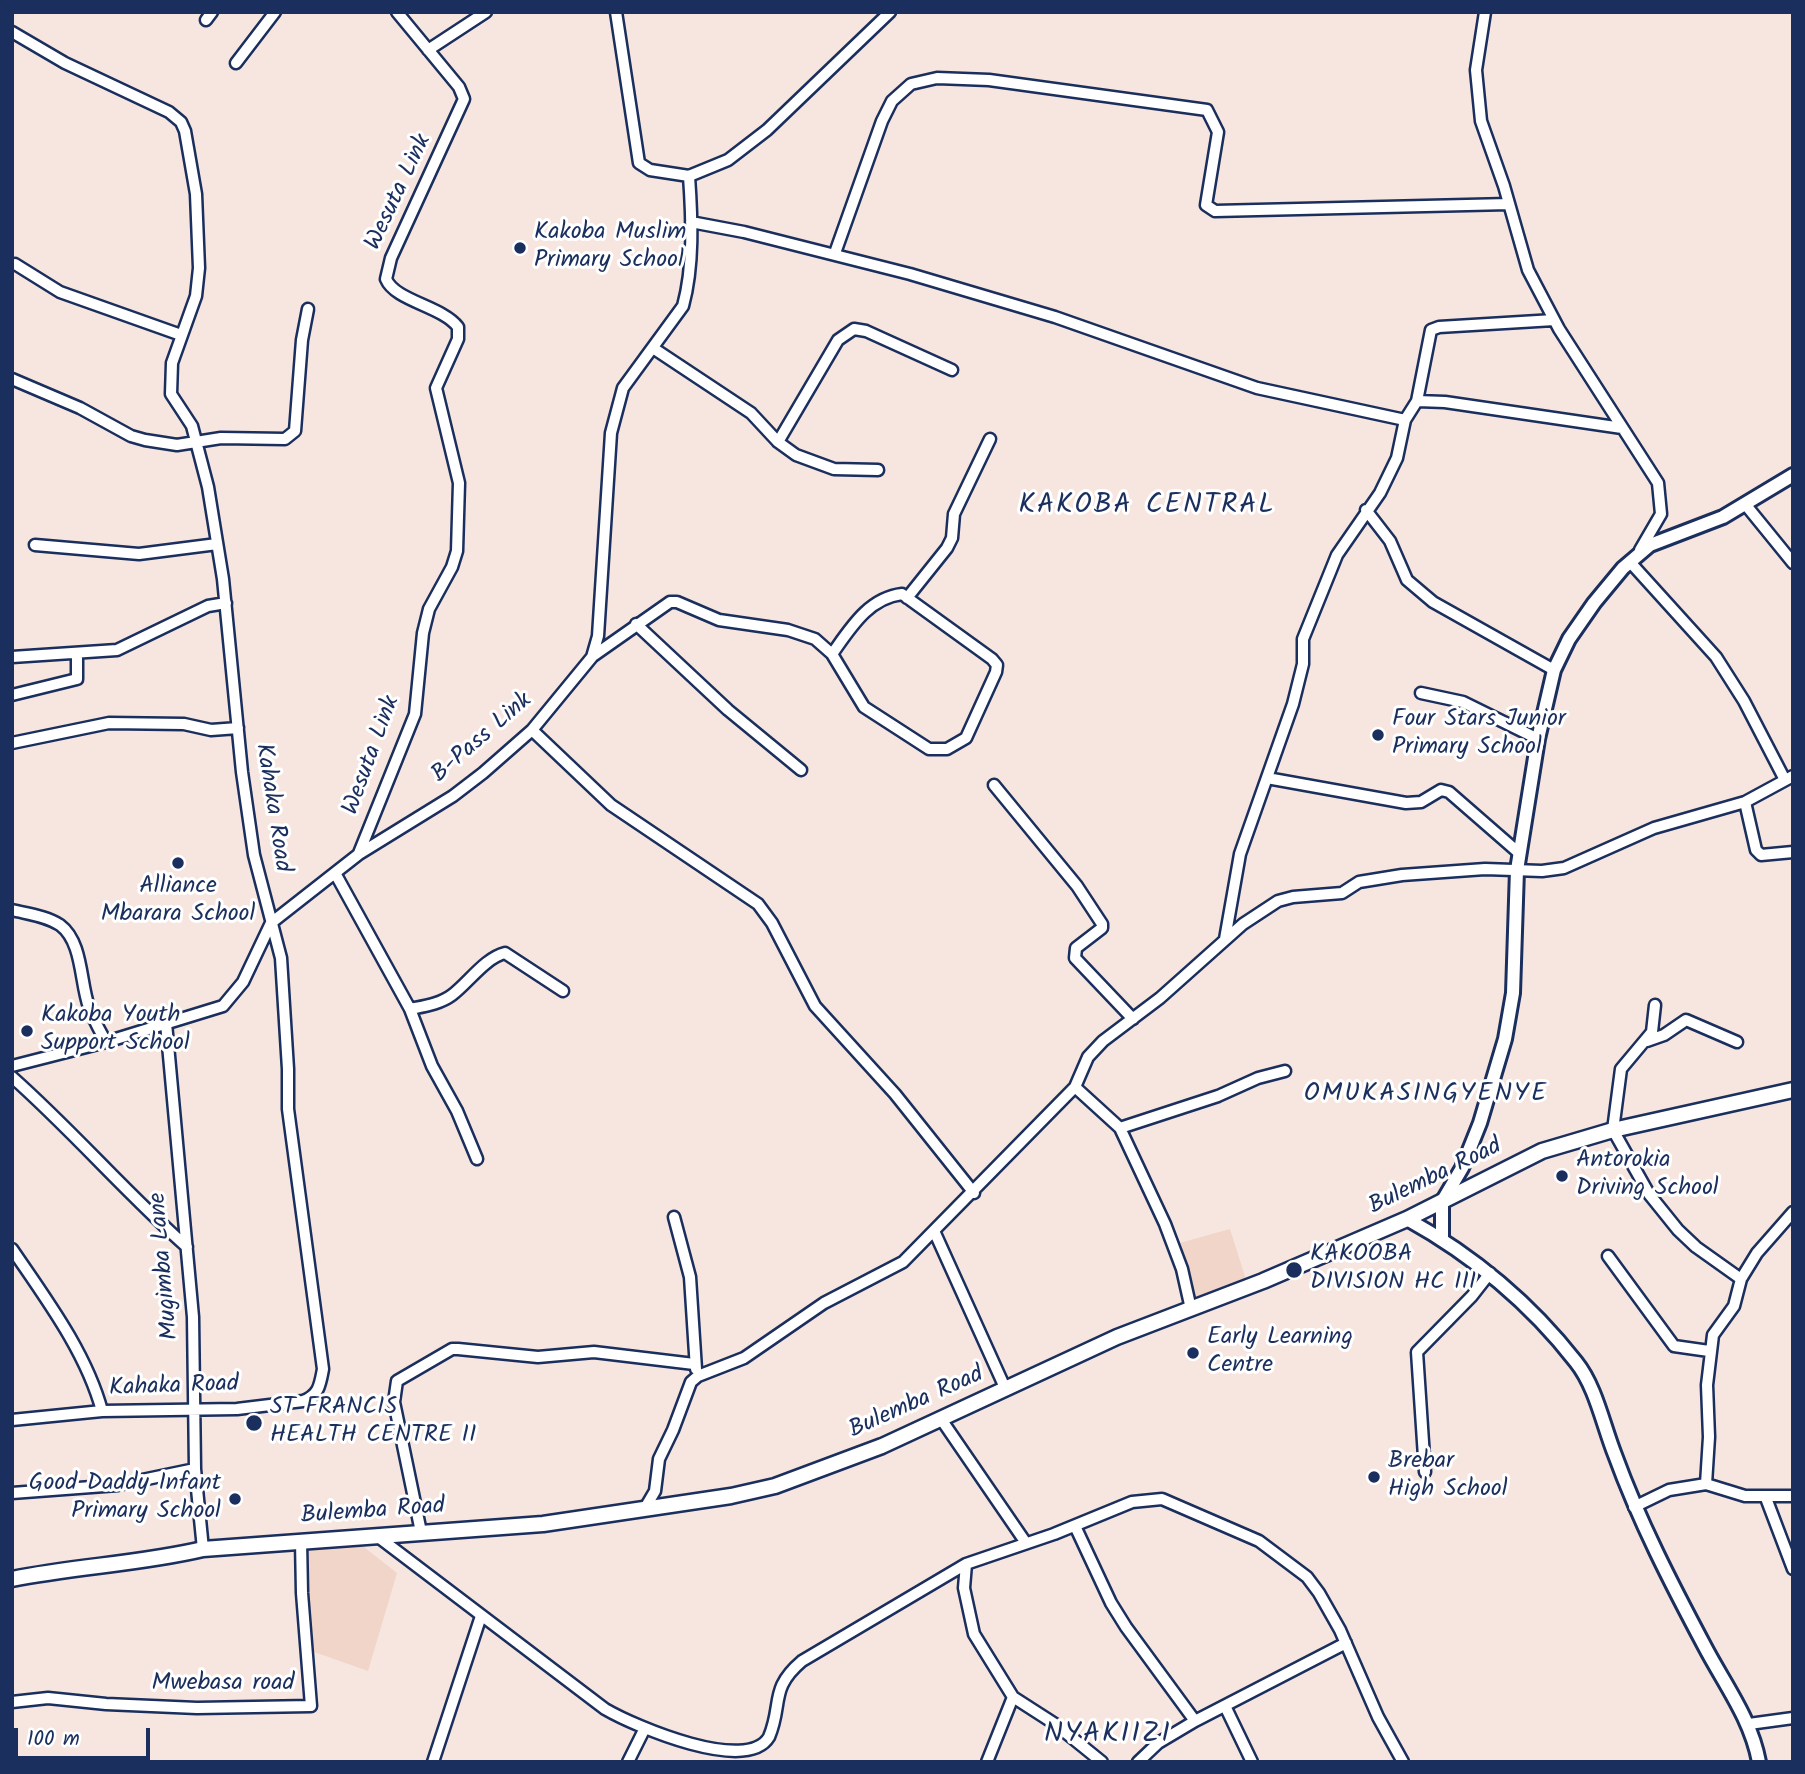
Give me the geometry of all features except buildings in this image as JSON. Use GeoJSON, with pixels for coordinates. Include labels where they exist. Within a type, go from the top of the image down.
{"type":"FeatureCollection","features":[{"type":"Feature","properties":{"kind":"main road","name":"Bulemba Road"},"geometry":{"type":"LineString","coordinates":[[12,1579],[64,1569],[165,1558],[203,1549],[543,1524],[731,1496],[775,1486],[882,1446],[1117,1337],[1406,1219],[1542,1151],[1614,1130],[1793,1090]]}},
{"type":"Feature","properties":{"kind":"street"},"geometry":{"type":"LineString","coordinates":[[236,63],[275,12]]}},
{"type":"Feature","properties":{"kind":"street","name":"Wesuta Link"},"geometry":{"type":"LineString","coordinates":[[359,853],[415,714],[423,633],[429,610],[452,567],[460,532],[459,483],[436,388],[458,339],[458,327],[445,316],[393,289],[386,279],[391,258],[408,219],[463,106],[463,93],[397,12]]}},
{"type":"Feature","properties":{"kind":"street"},"geometry":{"type":"LineString","coordinates":[[428,50],[486,12]]}},
{"type":"Feature","properties":{"kind":"street"},"geometry":{"type":"LineString","coordinates":[[616,12],[639,163],[650,170],[689,176],[712,169],[747,147],[890,12]]}},
{"type":"Feature","properties":{"kind":"street"},"geometry":{"type":"LineString","coordinates":[[1443,1239],[1442,1202],[1462,1168],[1480,1123],[1505,1039],[1513,993],[1517,870],[1538,739],[1554,670],[1583,618],[1633,559],[1661,514],[1658,483],[1554,320],[1528,270],[1509,204],[1480,121],[1476,70],[1485,12]]}},
{"type":"Feature","properties":{"kind":"street","name":"Kahaka Road"},"geometry":{"type":"LineString","coordinates":[[12,32],[181,122],[195,194],[199,258],[195,296],[172,363],[171,394],[192,426],[208,487],[226,603],[254,855],[282,958],[289,1069],[288,1109],[323,1369],[320,1388],[313,1398],[303,1401],[237,1409],[102,1411],[12,1420]]}},
{"type":"Feature","properties":{"kind":"street"},"geometry":{"type":"LineString","coordinates":[[835,253],[869,150],[892,101],[911,84],[937,78],[989,80],[1207,110],[1218,132],[1206,205],[1215,211],[1509,204]]}},
{"type":"Feature","properties":{"kind":"street","name":"B-Pass Link"},"geometry":{"type":"LineString","coordinates":[[12,1066],[214,1011],[233,997],[271,923],[359,853],[453,796],[532,730],[592,657],[598,636],[611,433],[624,388],[683,306],[687,291],[691,222],[689,176]]}},
{"type":"Feature","properties":{"kind":"street"},"geometry":{"type":"LineString","coordinates":[[691,222],[835,253],[1055,317],[1258,388],[1405,420]]}},
{"type":"Feature","properties":{"kind":"street"},"geometry":{"type":"LineString","coordinates":[[15,264],[60,292],[181,335]]}},
{"type":"Feature","properties":{"kind":"street"},"geometry":{"type":"LineString","coordinates":[[12,379],[80,408],[131,436],[177,445],[197,440],[292,437],[308,309]]}},
{"type":"Feature","properties":{"kind":"street"},"geometry":{"type":"LineString","coordinates":[[1226,939],[1240,854],[1303,664],[1304,639],[1338,555],[1380,493],[1397,458],[1405,420],[1417,401],[1431,330],[1439,327],[1554,320]]}},
{"type":"Feature","properties":{"kind":"street"},"geometry":{"type":"LineString","coordinates":[[778,442],[799,411],[826,359],[846,332],[854,329],[866,331],[952,370]]}},
{"type":"Feature","properties":{"kind":"street"},"geometry":{"type":"LineString","coordinates":[[653,348],[751,412],[778,442],[818,465],[834,469],[878,470]]}},
{"type":"Feature","properties":{"kind":"street"},"geometry":{"type":"LineString","coordinates":[[1417,401],[1622,428]]}},
{"type":"Feature","properties":{"kind":"street"},"geometry":{"type":"LineString","coordinates":[[907,597],[947,548],[952,538],[954,513],[990,439]]}},
{"type":"Feature","properties":{"kind":"street"},"geometry":{"type":"LineString","coordinates":[[1633,559],[1655,541],[1700,528],[1793,475]]}},
{"type":"Feature","properties":{"kind":"street"},"geometry":{"type":"LineString","coordinates":[[1745,504],[1793,564]]}},
{"type":"Feature","properties":{"kind":"street"},"geometry":{"type":"LineString","coordinates":[[1366,510],[1390,541],[1407,580],[1433,602],[1554,670]]}},
{"type":"Feature","properties":{"kind":"street"},"geometry":{"type":"LineString","coordinates":[[35,545],[139,554],[217,544]]}},
{"type":"Feature","properties":{"kind":"street"},"geometry":{"type":"LineString","coordinates":[[645,1508],[655,1491],[662,1450],[673,1430],[691,1382],[698,1376],[744,1358],[824,1303],[885,1274],[934,1233],[1075,1087],[1088,1057],[1103,1041],[1133,1019],[1264,908],[1293,897],[1342,893],[1359,882],[1402,875],[1564,868],[1654,828],[1745,802],[1789,778],[1716,657],[1633,559]]}},
{"type":"Feature","properties":{"kind":"street"},"geometry":{"type":"LineString","coordinates":[[592,657],[664,604],[677,602],[719,620],[804,634],[832,654],[855,695],[870,711],[929,749],[947,749],[966,738],[997,665],[907,597],[894,595],[859,617],[832,654]]}},
{"type":"Feature","properties":{"kind":"street"},"geometry":{"type":"LineString","coordinates":[[12,657],[117,650],[199,610],[226,603]]}},
{"type":"Feature","properties":{"kind":"street"},"geometry":{"type":"LineString","coordinates":[[636,624],[728,710],[801,769]]}},
{"type":"Feature","properties":{"kind":"street"},"geometry":{"type":"LineString","coordinates":[[12,695],[77,679],[77,653]]}},
{"type":"Feature","properties":{"kind":"street"},"geometry":{"type":"LineString","coordinates":[[1421,693],[1463,702],[1538,739]]}},
{"type":"Feature","properties":{"kind":"street"},"geometry":{"type":"LineString","coordinates":[[12,743],[109,723],[184,724],[211,730],[238,729]]}},
{"type":"Feature","properties":{"kind":"street"},"geometry":{"type":"LineString","coordinates":[[532,730],[611,805],[758,904],[772,923],[815,1006],[895,1094],[974,1193]]}},
{"type":"Feature","properties":{"kind":"street"},"geometry":{"type":"LineString","coordinates":[[1267,778],[1406,803],[1421,802],[1441,790],[1449,792],[1520,853]]}},
{"type":"Feature","properties":{"kind":"street"},"geometry":{"type":"LineString","coordinates":[[994,785],[1077,886],[1102,924],[1102,928],[1076,948],[1074,958],[1133,1019]]}},
{"type":"Feature","properties":{"kind":"street"},"geometry":{"type":"LineString","coordinates":[[1745,802],[1756,850],[1761,855],[1793,852]]}},
{"type":"Feature","properties":{"kind":"street"},"geometry":{"type":"LineString","coordinates":[[335,873],[410,1009],[432,1066],[457,1111],[477,1159]]}},
{"type":"Feature","properties":{"kind":"street"},"geometry":{"type":"LineString","coordinates":[[12,910],[46,918],[62,926],[76,953],[90,1010],[106,1042]]}},
{"type":"Feature","properties":{"kind":"street"},"geometry":{"type":"LineString","coordinates":[[410,1009],[435,1004],[452,995],[500,953],[512,956],[563,991]]}},
{"type":"Feature","properties":{"kind":"street"},"geometry":{"type":"LineString","coordinates":[[1655,1005],[1652,1032],[1621,1069],[1614,1130],[1649,1194],[1678,1230],[1696,1247],[1741,1279]]}},
{"type":"Feature","properties":{"kind":"street"},"geometry":{"type":"LineString","coordinates":[[1647,1041],[1664,1035],[1686,1020],[1737,1042]]}},
{"type":"Feature","properties":{"kind":"street","name":"Mugimba Lane"},"geometry":{"type":"LineString","coordinates":[[166,1023],[187,1247],[196,1409],[195,1469],[203,1549]]}},
{"type":"Feature","properties":{"kind":"street"},"geometry":{"type":"LineString","coordinates":[[1120,1128],[1218,1096],[1258,1078],[1285,1071]]}},
{"type":"Feature","properties":{"kind":"street"},"geometry":{"type":"LineString","coordinates":[[12,1077],[57,1116],[146,1211],[187,1247]]}},
{"type":"Feature","properties":{"kind":"street"},"geometry":{"type":"LineString","coordinates":[[1075,1087],[1120,1128],[1165,1224],[1182,1269],[1191,1309]]}},
{"type":"Feature","properties":{"kind":"street"},"geometry":{"type":"LineString","coordinates":[[1706,1484],[1709,1351],[1713,1335],[1734,1306],[1741,1279],[1758,1253],[1793,1212]]}},
{"type":"Feature","properties":{"kind":"street"},"geometry":{"type":"LineString","coordinates":[[674,1217],[690,1277],[694,1364],[698,1376]]}},
{"type":"Feature","properties":{"kind":"street"},"geometry":{"type":"LineString","coordinates":[[1406,1219],[1443,1239],[1490,1273],[1577,1363],[1593,1394],[1634,1507],[1702,1642],[1749,1724],[1759,1762]]}},
{"type":"Feature","properties":{"kind":"street"},"geometry":{"type":"LineString","coordinates":[[934,1233],[1006,1390]]}},
{"type":"Feature","properties":{"kind":"street"},"geometry":{"type":"LineString","coordinates":[[12,1249],[54,1311],[96,1390],[102,1411]]}},
{"type":"Feature","properties":{"kind":"street"},"geometry":{"type":"LineString","coordinates":[[1608,1256],[1674,1346],[1709,1351]]}},
{"type":"Feature","properties":{"kind":"street"},"geometry":{"type":"LineString","coordinates":[[1425,1472],[1417,1352],[1472,1296],[1490,1273]]}},
{"type":"Feature","properties":{"kind":"street"},"geometry":{"type":"LineString","coordinates":[[421,1532],[394,1402],[397,1381],[452,1349],[538,1357],[594,1352],[694,1364]]}},
{"type":"Feature","properties":{"kind":"street"},"geometry":{"type":"LineString","coordinates":[[941,1419],[1026,1543]]}},
{"type":"Feature","properties":{"kind":"street"},"geometry":{"type":"LineString","coordinates":[[12,1493],[118,1485],[195,1469]]}},
{"type":"Feature","properties":{"kind":"street"},"geometry":{"type":"LineString","coordinates":[[1634,1507],[1669,1490],[1706,1484],[1745,1496],[1793,1496]]}},
{"type":"Feature","properties":{"kind":"street"},"geometry":{"type":"LineString","coordinates":[[1766,1497],[1793,1569]]}},
{"type":"Feature","properties":{"kind":"street"},"geometry":{"type":"LineString","coordinates":[[376,1535],[606,1709],[643,1732],[729,1761],[759,1750],[769,1739],[781,1684],[794,1668],[966,1564],[1144,1499],[1162,1499],[1259,1541],[1292,1563],[1320,1593],[1346,1643],[1378,1717],[1403,1762]]}},
{"type":"Feature","properties":{"kind":"street"},"geometry":{"type":"LineString","coordinates":[[1075,1526],[1111,1603],[1126,1628],[1195,1721]]}},
{"type":"Feature","properties":{"kind":"street","name":"Mwebasa road"},"geometry":{"type":"LineString","coordinates":[[12,1702],[48,1698],[106,1704],[184,1707],[311,1706],[302,1593],[301,1541]]}},
{"type":"Feature","properties":{"kind":"street"},"geometry":{"type":"LineString","coordinates":[[966,1564],[964,1588],[974,1634],[1013,1697],[1055,1724],[1102,1762]]}},
{"type":"Feature","properties":{"kind":"street"},"geometry":{"type":"LineString","coordinates":[[433,1762],[481,1616]]}},
{"type":"Feature","properties":{"kind":"street"},"geometry":{"type":"LineString","coordinates":[[1138,1762],[1158,1743],[1195,1721],[1346,1643]]}},
{"type":"Feature","properties":{"kind":"street"},"geometry":{"type":"LineString","coordinates":[[988,1762],[1013,1697]]}},
{"type":"Feature","properties":{"kind":"street"},"geometry":{"type":"LineString","coordinates":[[1226,1706],[1252,1762]]}},
{"type":"Feature","properties":{"kind":"street"},"geometry":{"type":"LineString","coordinates":[[1749,1724],[1793,1718]]}},
{"type":"Feature","properties":{"kind":"street"},"geometry":{"type":"LineString","coordinates":[[628,1762],[643,1732]]}},
{"type":"Feature","properties":{"kind":"shaded area"},"geometry":{"type":"Polygon","coordinates":[[[1230,1229],[1247,1283],[1186,1308],[1169,1246],[1230,1229]]]}},
{"type":"Feature","properties":{"kind":"shaded area"},"geometry":{"type":"Polygon","coordinates":[[[360,1544],[397,1573],[368,1671],[303,1648],[295,1547],[360,1544]]]}},
{"type":"Feature","properties":{"kind":"place","name":"Kakoba Muslim Primary School"},"geometry":{"type":"Point","coordinates":[520,248]}},
{"type":"Feature","properties":{"kind":"place","name":"Four Stars Junior Primary School"},"geometry":{"type":"Point","coordinates":[1378,735]}},
{"type":"Feature","properties":{"kind":"place","name":"Alliance Mbarara School"},"geometry":{"type":"Point","coordinates":[178,863]}},
{"type":"Feature","properties":{"kind":"place","name":"Kakoba Youth Support School"},"geometry":{"type":"Point","coordinates":[27,1031]}},
{"type":"Feature","properties":{"kind":"place","name":"Antorokia Driving School"},"geometry":{"type":"Point","coordinates":[1562,1176]}},
{"type":"Feature","properties":{"kind":"place","name":"KAKOOBA DIVISION HC III"},"geometry":{"type":"Point","coordinates":[1294,1270]}},
{"type":"Feature","properties":{"kind":"place","name":"Early Learning Centre"},"geometry":{"type":"Point","coordinates":[1193,1353]}},
{"type":"Feature","properties":{"kind":"place","name":"ST FRANCIS HEALTH CENTRE II"},"geometry":{"type":"Point","coordinates":[254,1423]}},
{"type":"Feature","properties":{"kind":"place","name":"Brebar High School"},"geometry":{"type":"Point","coordinates":[1374,1477]}},
{"type":"Feature","properties":{"kind":"place","name":"Good Daddy Infant Primary School"},"geometry":{"type":"Point","coordinates":[235,1499]}},
{"type":"Feature","properties":{"kind":"district","name":"KAKOBA CENTRAL"},"geometry":{"type":"Point","coordinates":[1147,507]}},
{"type":"Feature","properties":{"kind":"district","name":"OMUKASINGYENYE"},"geometry":{"type":"Point","coordinates":[1426,1096]}},
{"type":"Feature","properties":{"kind":"district","name":"NYAKIIZI"},"geometry":{"type":"Point","coordinates":[1108,1736]}}]}
